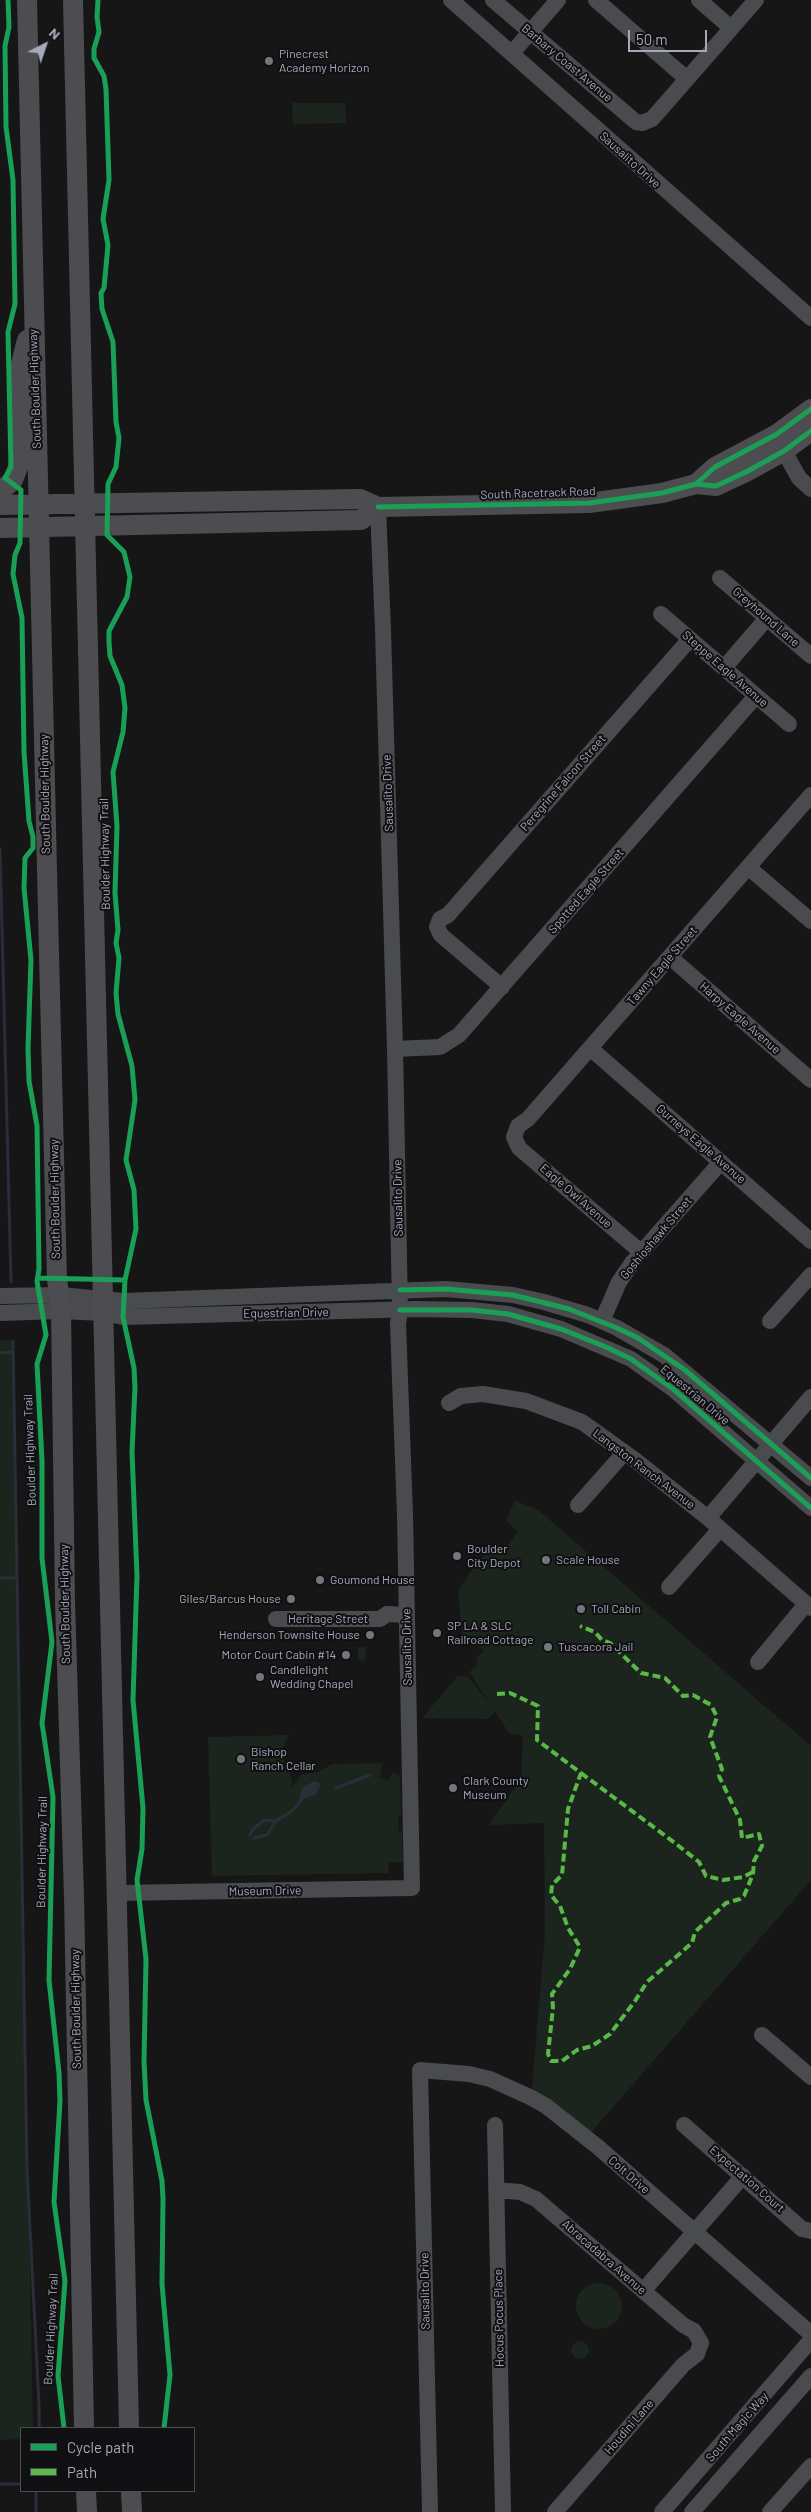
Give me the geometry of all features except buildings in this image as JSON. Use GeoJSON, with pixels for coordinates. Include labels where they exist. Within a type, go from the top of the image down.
{"type":"FeatureCollection","features":[{"type":"Feature","properties":{"kind":"main road","name":"South Boulder Highway"},"geometry":{"type":"LineString","coordinates":[[27,0],[33,316],[60,1303],[84,2427]]}},
{"type":"Feature","properties":{"kind":"main road"},"geometry":{"type":"LineString","coordinates":[[73,0],[129,2427]]}},
{"type":"Feature","properties":{"kind":"main road"},"geometry":{"type":"LineString","coordinates":[[0,492],[10,484],[18,472],[21,458],[19,372],[33,316]]}},
{"type":"Feature","properties":{"kind":"main road","name":"South Racetrack Road"},"geometry":{"type":"LineString","coordinates":[[696,484],[715,467],[771,438],[811,409]]}},
{"type":"Feature","properties":{"kind":"main road","name":"South Racetrack Road"},"geometry":{"type":"LineString","coordinates":[[0,505],[360,499],[378,507],[589,503],[662,494],[696,484],[716,486],[784,451],[811,432]]}},
{"type":"Feature","properties":{"kind":"main road"},"geometry":{"type":"LineString","coordinates":[[0,528],[361,520],[378,507]]}},
{"type":"Feature","properties":{"kind":"main road"},"geometry":{"type":"LineString","coordinates":[[86,2492],[87,2512]]}},
{"type":"Feature","properties":{"kind":"main road"},"geometry":{"type":"LineString","coordinates":[[131,2492],[132,2512]]}},
{"type":"Feature","properties":{"kind":"street","name":"Sausalito Drive"},"geometry":{"type":"LineString","coordinates":[[451,0],[811,318]]}},
{"type":"Feature","properties":{"kind":"street","name":"Barbary Coast Avenue"},"geometry":{"type":"LineString","coordinates":[[493,0],[636,122],[652,119],[687,79]]}},
{"type":"Feature","properties":{"kind":"street"},"geometry":{"type":"LineString","coordinates":[[512,53],[558,0]]}},
{"type":"Feature","properties":{"kind":"street"},"geometry":{"type":"LineString","coordinates":[[596,0],[687,79],[756,0]]}},
{"type":"Feature","properties":{"kind":"street"},"geometry":{"type":"LineString","coordinates":[[699,0],[731,28]]}},
{"type":"Feature","properties":{"kind":"street"},"geometry":{"type":"LineString","coordinates":[[784,451],[799,478],[811,489]]}},
{"type":"Feature","properties":{"kind":"street","name":"Sausalito Drive"},"geometry":{"type":"LineString","coordinates":[[378,507],[395,1049],[400,1290],[398,1324],[405,1489],[412,1888]]}},
{"type":"Feature","properties":{"kind":"street","name":"Greyhound Lane"},"geometry":{"type":"LineString","coordinates":[[720,578],[811,656]]}},
{"type":"Feature","properties":{"kind":"street","name":"Steppe Eagle Avenue"},"geometry":{"type":"LineString","coordinates":[[662,614],[789,724]]}},
{"type":"Feature","properties":{"kind":"street"},"geometry":{"type":"LineString","coordinates":[[724,668],[767,618]]}},
{"type":"Feature","properties":{"kind":"street","name":"Peregrine Falcon Street"},"geometry":{"type":"LineString","coordinates":[[502,987],[441,935],[436,927],[440,919],[448,915],[690,639]]}},
{"type":"Feature","properties":{"kind":"street","name":"Spotted Eagle Street"},"geometry":{"type":"LineString","coordinates":[[395,1049],[429,1049],[450,1042],[502,987],[756,696]]}},
{"type":"Feature","properties":{"kind":"street","name":"Tawny Eagle Street"},"geometry":{"type":"LineString","coordinates":[[514,1137],[518,1126],[528,1118],[590,1048],[811,795]]}},
{"type":"Feature","properties":{"kind":"street"},"geometry":{"type":"LineString","coordinates":[[748,867],[811,922]]}},
{"type":"Feature","properties":{"kind":"street","name":"Harpy Eagle Avenue"},"geometry":{"type":"LineString","coordinates":[[670,957],[811,1080]]}},
{"type":"Feature","properties":{"kind":"street","name":"Gurneys Eagle Avenue"},"geometry":{"type":"LineString","coordinates":[[590,1048],[811,1240]]}},
{"type":"Feature","properties":{"kind":"street","name":"Eagle Owl Avenue"},"geometry":{"type":"LineString","coordinates":[[514,1137],[519,1148],[641,1252]]}},
{"type":"Feature","properties":{"kind":"street","name":"Goshioshawk Street"},"geometry":{"type":"LineString","coordinates":[[602,1321],[619,1282],[641,1252],[720,1162]]}},
{"type":"Feature","properties":{"kind":"street"},"geometry":{"type":"LineString","coordinates":[[770,1322],[811,1275]]}},
{"type":"Feature","properties":{"kind":"street","name":"Equestrian Drive"},"geometry":{"type":"LineString","coordinates":[[0,1296],[103,1306],[123,1301],[400,1290],[446,1289],[513,1295],[544,1302],[602,1321],[638,1338],[671,1360],[811,1478]]}},
{"type":"Feature","properties":{"kind":"street","name":"Equestrian Drive"},"geometry":{"type":"LineString","coordinates":[[0,1313],[60,1303]]}},
{"type":"Feature","properties":{"kind":"street","name":"Equestrian Drive"},"geometry":{"type":"LineString","coordinates":[[103,1306],[123,1317],[472,1310],[508,1314],[561,1329],[631,1359],[650,1372],[811,1508]]}},
{"type":"Feature","properties":{"kind":"street","name":"Langston Ranch Avenue"},"geometry":{"type":"LineString","coordinates":[[449,1403],[461,1396],[483,1394],[526,1401],[582,1422],[624,1452],[714,1524],[809,1606]]}},
{"type":"Feature","properties":{"kind":"street"},"geometry":{"type":"LineString","coordinates":[[669,1587],[756,1461],[811,1396]]}},
{"type":"Feature","properties":{"kind":"street"},"geometry":{"type":"LineString","coordinates":[[578,1506],[624,1452]]}},
{"type":"Feature","properties":{"kind":"street"},"geometry":{"type":"LineString","coordinates":[[758,1662],[809,1606]]}},
{"type":"Feature","properties":{"kind":"street","name":"Heritage Street"},"geometry":{"type":"LineString","coordinates":[[276,1619],[380,1619],[387,1614],[407,1619]]}},
{"type":"Feature","properties":{"kind":"street","name":"Museum Drive"},"geometry":{"type":"LineString","coordinates":[[118,1893],[412,1888]]}},
{"type":"Feature","properties":{"kind":"street"},"geometry":{"type":"LineString","coordinates":[[762,2035],[811,2077]]}},
{"type":"Feature","properties":{"kind":"street","name":"Sausalito Drive"},"geometry":{"type":"LineString","coordinates":[[420,2070],[430,2512]]}},
{"type":"Feature","properties":{"kind":"street","name":"Colt Drive"},"geometry":{"type":"LineString","coordinates":[[420,2070],[469,2074],[490,2079],[530,2096],[546,2106],[598,2147],[811,2334]]}},
{"type":"Feature","properties":{"kind":"street","name":"Hocus Pocus Place"},"geometry":{"type":"LineString","coordinates":[[495,2125],[503,2512]]}},
{"type":"Feature","properties":{"kind":"street","name":"Expectation Court"},"geometry":{"type":"LineString","coordinates":[[684,2125],[802,2228],[811,2231]]}},
{"type":"Feature","properties":{"kind":"street"},"geometry":{"type":"LineString","coordinates":[[643,2292],[743,2176]]}},
{"type":"Feature","properties":{"kind":"street","name":"Abracadabra Avenue"},"geometry":{"type":"LineString","coordinates":[[496,2190],[520,2192],[536,2199],[643,2292],[683,2325],[694,2331],[701,2343]]}},
{"type":"Feature","properties":{"kind":"street","name":"South Magic Way"},"geometry":{"type":"LineString","coordinates":[[662,2512],[811,2340]]}},
{"type":"Feature","properties":{"kind":"street","name":"Houdini Lane"},"geometry":{"type":"LineString","coordinates":[[555,2512],[683,2364],[697,2354],[701,2343]]}},
{"type":"Feature","properties":{"kind":"street","name":"South Magic Way"},"geometry":{"type":"LineString","coordinates":[[692,2512],[811,2376]]}},
{"type":"Feature","properties":{"kind":"street"},"geometry":{"type":"LineString","coordinates":[[770,2512],[811,2466]]}},
{"type":"Feature","properties":{"kind":"shaded area"},"geometry":{"type":"Polygon","coordinates":[[[292,103],[345,103],[346,123],[293,124],[292,103]]]}},
{"type":"Feature","properties":{"kind":"shaded area"},"geometry":{"type":"Polygon","coordinates":[[[0,1340],[13,1340],[33,2427],[20,2427],[20,2439],[0,2440],[0,1340]]]}},
{"type":"Feature","properties":{"kind":"shaded area"},"geometry":{"type":"Polygon","coordinates":[[[515,1501],[537,1509],[811,1746],[811,1880],[587,2137],[532,2088],[545,1933],[544,1823],[489,1825],[521,1779],[523,1736],[509,1733],[495,1711],[488,1719],[422,1718],[458,1676],[467,1676],[491,1705],[469,1672],[476,1667],[477,1657],[483,1653],[482,1648],[463,1641],[458,1591],[473,1568],[496,1543],[506,1547],[518,1532],[506,1520],[515,1501]]]}},
{"type":"Feature","properties":{"kind":"shaded area"},"geometry":{"type":"Polygon","coordinates":[[[358,1647],[366,1647],[365,1661],[358,1660],[358,1647]]]}},
{"type":"Feature","properties":{"kind":"shaded area"},"geometry":{"type":"Polygon","coordinates":[[[289,1735],[280,1753],[292,1779],[292,1787],[302,1774],[318,1772],[332,1764],[383,1763],[380,1778],[388,1781],[393,1772],[400,1776],[401,1815],[398,1818],[399,1831],[402,1831],[403,1862],[389,1862],[388,1873],[212,1876],[208,1737],[289,1735]]]}},
{"type":"Feature","properties":{"kind":"shaded area"},"geometry":{"type":"Polygon","coordinates":[[[315,1781],[321,1784],[316,1795],[299,1800],[302,1787],[315,1781]]]}},
{"type":"Feature","properties":{"kind":"shaded area"},"geometry":{"type":"Polygon","coordinates":[[[595,2283],[603,2283],[612,2287],[618,2293],[622,2306],[618,2319],[612,2325],[603,2329],[595,2329],[586,2325],[580,2319],[576,2310],[576,2302],[580,2293],[586,2287],[595,2283]]]}},
{"type":"Feature","properties":{"kind":"shaded area"},"geometry":{"type":"Polygon","coordinates":[[[576,2341],[584,2341],[589,2346],[587,2357],[576,2359],[571,2354],[571,2346],[576,2341]]]}},
{"type":"Feature","properties":{"kind":"waterway"},"geometry":{"type":"LineString","coordinates":[[0,849],[11,1282]]}},
{"type":"Feature","properties":{"kind":"waterway"},"geometry":{"type":"LineString","coordinates":[[13,1341],[27,2169],[39,2427]]}},
{"type":"Feature","properties":{"kind":"waterway"},"geometry":{"type":"LineString","coordinates":[[0,1353],[13,1352]]}},
{"type":"Feature","properties":{"kind":"waterway"},"geometry":{"type":"LineString","coordinates":[[0,1578],[17,1578]]}},
{"type":"Feature","properties":{"kind":"waterway"},"geometry":{"type":"LineString","coordinates":[[336,1788],[370,1775]]}},
{"type":"Feature","properties":{"kind":"waterway"},"geometry":{"type":"LineString","coordinates":[[254,1838],[267,1835],[276,1821],[292,1811],[302,1799]]}},
{"type":"Feature","properties":{"kind":"waterway"},"geometry":{"type":"LineString","coordinates":[[250,1835],[254,1828],[264,1820],[276,1821]]}},
{"type":"Feature","properties":{"kind":"waterway"},"geometry":{"type":"LineString","coordinates":[[0,2484],[20,2484]]}},
{"type":"Feature","properties":{"kind":"waterway"},"geometry":{"type":"LineString","coordinates":[[36,2492],[36,2512]]}},
{"type":"Feature","properties":{"kind":"marked path"},"geometry":{"type":"LineString","coordinates":[[497,1694],[510,1693],[538,1706],[537,1740],[581,1773],[568,1809],[562,1875],[552,1885],[551,1895],[560,1906],[568,1928],[580,1947],[570,1969],[552,1994],[553,2008],[548,2054],[551,2061],[562,2061],[577,2050],[592,2046],[610,2034],[647,1982],[692,1943],[695,1932],[726,1903],[744,1896],[753,1874],[754,1861],[762,1846],[759,1834],[742,1838],[740,1820],[719,1776],[722,1769],[710,1737],[717,1717],[711,1705],[693,1695],[683,1696],[665,1678],[641,1673],[610,1643],[602,1640],[595,1632],[580,1626]]}},
{"type":"Feature","properties":{"kind":"marked path"},"geometry":{"type":"LineString","coordinates":[[581,1773],[699,1862],[706,1876],[723,1880],[743,1877],[753,1872]]}},
{"type":"Feature","properties":{"kind":"cycle path","name":"Boulder Highway Trail"},"geometry":{"type":"LineString","coordinates":[[8,0],[9,27],[5,46],[6,127],[13,180],[15,304],[8,332],[11,467],[5,478],[21,490],[20,543],[15,555],[13,574],[22,618],[24,752],[29,821],[33,837],[33,848],[25,858],[24,888],[31,960],[28,1048],[29,1081],[37,1126],[39,1269],[37,1281],[46,1335],[37,1364],[42,1461],[42,1558],[52,1642],[42,1723],[53,1797],[49,1980],[59,2073],[60,2101],[54,2202],[65,2281],[58,2376],[64,2427]]}},
{"type":"Feature","properties":{"kind":"cycle path","name":"Boulder Highway Trail"},"geometry":{"type":"LineString","coordinates":[[98,0],[97,17],[99,32],[94,49],[94,58],[104,76],[106,89],[109,180],[103,219],[108,245],[104,288],[101,293],[102,309],[113,342],[116,422],[119,438],[116,467],[108,484],[107,535],[124,552],[130,577],[127,597],[109,631],[109,642],[110,656],[122,685],[125,708],[123,732],[113,772],[117,826],[115,893],[118,930],[116,943],[119,958],[116,993],[118,1014],[132,1066],[135,1100],[126,1160],[134,1190],[136,1229],[125,1280],[123,1317],[134,1368],[135,1387],[132,1452],[137,1576],[133,1700],[143,1808],[142,1849],[137,1880],[146,1959],[144,2061],[146,2100],[162,2181],[163,2199],[162,2284],[170,2375],[164,2427]]}},
{"type":"Feature","properties":{"kind":"cycle path"},"geometry":{"type":"LineString","coordinates":[[696,484],[715,467],[777,434],[811,409]]}},
{"type":"Feature","properties":{"kind":"cycle path"},"geometry":{"type":"LineString","coordinates":[[378,507],[589,503],[662,493],[696,484],[716,486],[784,451],[811,431]]}},
{"type":"Feature","properties":{"kind":"cycle path"},"geometry":{"type":"LineString","coordinates":[[38,1278],[125,1280]]}},
{"type":"Feature","properties":{"kind":"cycle path"},"geometry":{"type":"LineString","coordinates":[[400,1290],[446,1289],[513,1295],[569,1309],[617,1328],[638,1338],[685,1370],[811,1478]]}},
{"type":"Feature","properties":{"kind":"cycle path"},"geometry":{"type":"LineString","coordinates":[[400,1310],[472,1310],[508,1314],[561,1329],[631,1359],[673,1389],[811,1508]]}},
{"type":"Feature","properties":{"kind":"place","name":"Pinecrest Academy Horizon"},"geometry":{"type":"Point","coordinates":[269,61]}},
{"type":"Feature","properties":{"kind":"place","name":"Boulder City Depot"},"geometry":{"type":"Point","coordinates":[457,1556]}},
{"type":"Feature","properties":{"kind":"place","name":"Scale House"},"geometry":{"type":"Point","coordinates":[546,1560]}},
{"type":"Feature","properties":{"kind":"place","name":"Goumond House"},"geometry":{"type":"Point","coordinates":[320,1580]}},
{"type":"Feature","properties":{"kind":"place","name":"Giles/Barcus House"},"geometry":{"type":"Point","coordinates":[291,1599]}},
{"type":"Feature","properties":{"kind":"place","name":"Toll Cabin"},"geometry":{"type":"Point","coordinates":[581,1609]}},
{"type":"Feature","properties":{"kind":"place","name":"SP LA & SLC Railroad Cottage"},"geometry":{"type":"Point","coordinates":[437,1633]}},
{"type":"Feature","properties":{"kind":"place","name":"Henderson Townsite House"},"geometry":{"type":"Point","coordinates":[370,1635]}},
{"type":"Feature","properties":{"kind":"place","name":"Tuscacora Jail"},"geometry":{"type":"Point","coordinates":[548,1647]}},
{"type":"Feature","properties":{"kind":"place","name":"Motor Court Cabin #14"},"geometry":{"type":"Point","coordinates":[346,1655]}},
{"type":"Feature","properties":{"kind":"place","name":"Candlelight Wedding Chapel"},"geometry":{"type":"Point","coordinates":[260,1677]}},
{"type":"Feature","properties":{"kind":"place","name":"Bishop Ranch Cellar"},"geometry":{"type":"Point","coordinates":[241,1759]}},
{"type":"Feature","properties":{"kind":"place","name":"Clark County Museum"},"geometry":{"type":"Point","coordinates":[453,1788]}}]}
